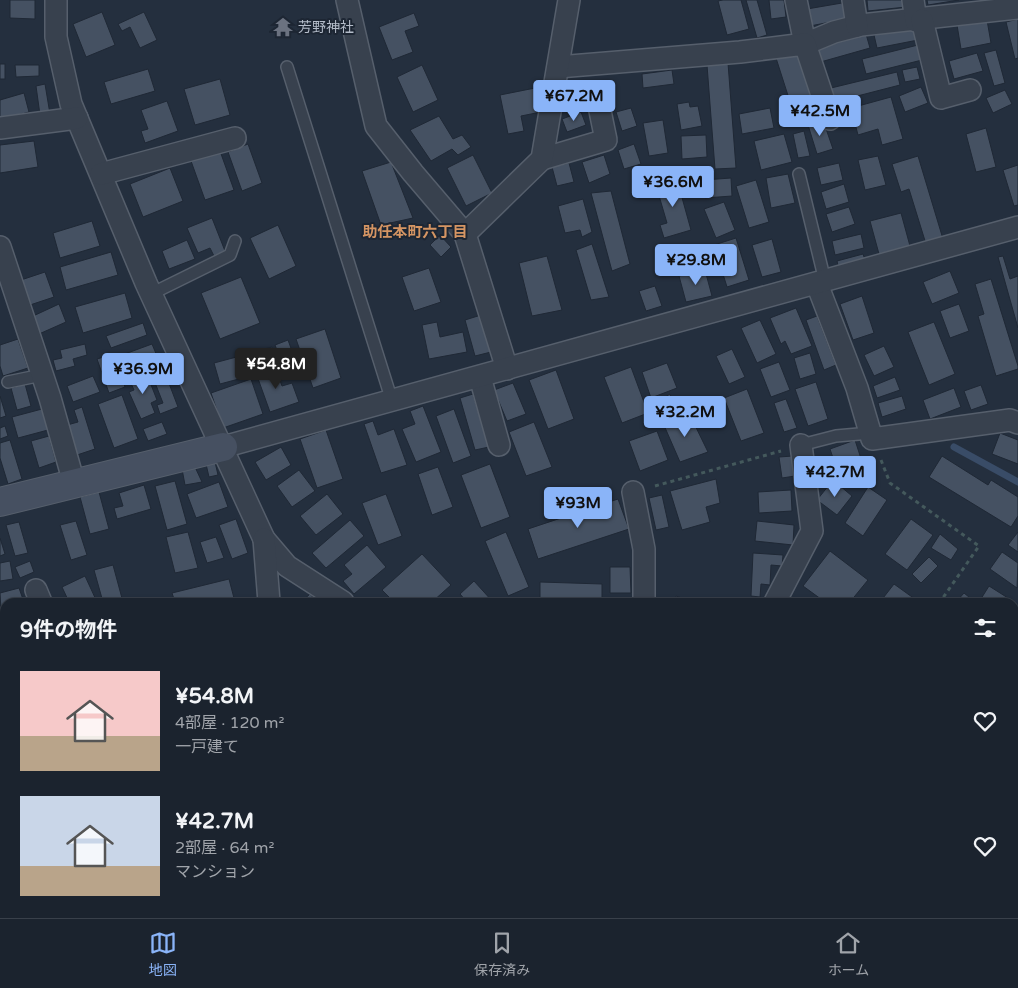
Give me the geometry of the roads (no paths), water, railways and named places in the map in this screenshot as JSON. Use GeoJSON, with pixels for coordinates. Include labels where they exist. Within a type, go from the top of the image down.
{"type":"FeatureCollection","features":[{"type":"Feature","properties":{"kind":"street"},"geometry":{"type":"LineString","coordinates":[[56,0],[56,37],[71,104],[151,294],[264,540],[287,566],[337,598]]}},
{"type":"Feature","properties":{"kind":"street"},"geometry":{"type":"LineString","coordinates":[[347,0],[376,126],[465,234],[507,369]]}},
{"type":"Feature","properties":{"kind":"street"},"geometry":{"type":"LineString","coordinates":[[542,159],[569,0]]}},
{"type":"Feature","properties":{"kind":"street"},"geometry":{"type":"LineString","coordinates":[[796,0],[805,44],[830,119]]}},
{"type":"Feature","properties":{"kind":"street"},"geometry":{"type":"LineString","coordinates":[[854,0],[856,26]]}},
{"type":"Feature","properties":{"kind":"street"},"geometry":{"type":"LineString","coordinates":[[558,67],[740,52],[805,44],[834,32],[856,26],[917,14],[1018,8]]}},
{"type":"Feature","properties":{"kind":"street"},"geometry":{"type":"LineString","coordinates":[[917,14],[941,98],[970,90]]}},
{"type":"Feature","properties":{"kind":"street"},"geometry":{"type":"LineString","coordinates":[[465,234],[542,159],[606,140],[599,106]]}},
{"type":"Feature","properties":{"kind":"street"},"geometry":{"type":"LineString","coordinates":[[0,128],[78,118]]}},
{"type":"Feature","properties":{"kind":"street"},"geometry":{"type":"LineString","coordinates":[[101,174],[235,138]]}},
{"type":"Feature","properties":{"kind":"street"},"geometry":{"type":"LineString","coordinates":[[0,502],[223,448],[1018,227]]}},
{"type":"Feature","properties":{"kind":"street"},"geometry":{"type":"LineString","coordinates":[[0,247],[42,375],[74,483]]}},
{"type":"Feature","properties":{"kind":"street"},"geometry":{"type":"LineString","coordinates":[[821,282],[857,388],[871,436],[1010,420],[1018,423]]}},
{"type":"Feature","properties":{"kind":"street"},"geometry":{"type":"LineString","coordinates":[[480,377],[500,445]]}},
{"type":"Feature","properties":{"kind":"street"},"geometry":{"type":"LineString","coordinates":[[777,598],[812,531],[801,445]]}},
{"type":"Feature","properties":{"kind":"street"},"geometry":{"type":"LineString","coordinates":[[633,492],[644,549],[644,598]]}},
{"type":"Feature","properties":{"kind":"street"},"geometry":{"type":"LineString","coordinates":[[264,540],[269,598]]}},
{"type":"Feature","properties":{"kind":"lane"},"geometry":{"type":"LineString","coordinates":[[287,67],[392,401]]}},
{"type":"Feature","properties":{"kind":"lane"},"geometry":{"type":"LineString","coordinates":[[799,174],[821,282]]}},
{"type":"Feature","properties":{"kind":"lane"},"geometry":{"type":"LineString","coordinates":[[151,294],[230,255],[235,240]]}},
{"type":"Feature","properties":{"kind":"lane"},"geometry":{"type":"LineString","coordinates":[[8,382],[42,375]]}},
{"type":"Feature","properties":{"kind":"lane"},"geometry":{"type":"LineString","coordinates":[[801,445],[836,436],[871,436]]}},
{"type":"Feature","properties":{"kind":"waterway"},"geometry":{"type":"LineString","coordinates":[[954,447],[1018,482]]}},
{"type":"Feature","properties":{"kind":"place","name":"芳野神社"},"geometry":{"type":"Point","coordinates":[283,27]}},
{"type":"Feature","properties":{"kind":"district","name":"助任本町六丁目"},"geometry":{"type":"Point","coordinates":[415,232]}}]}
